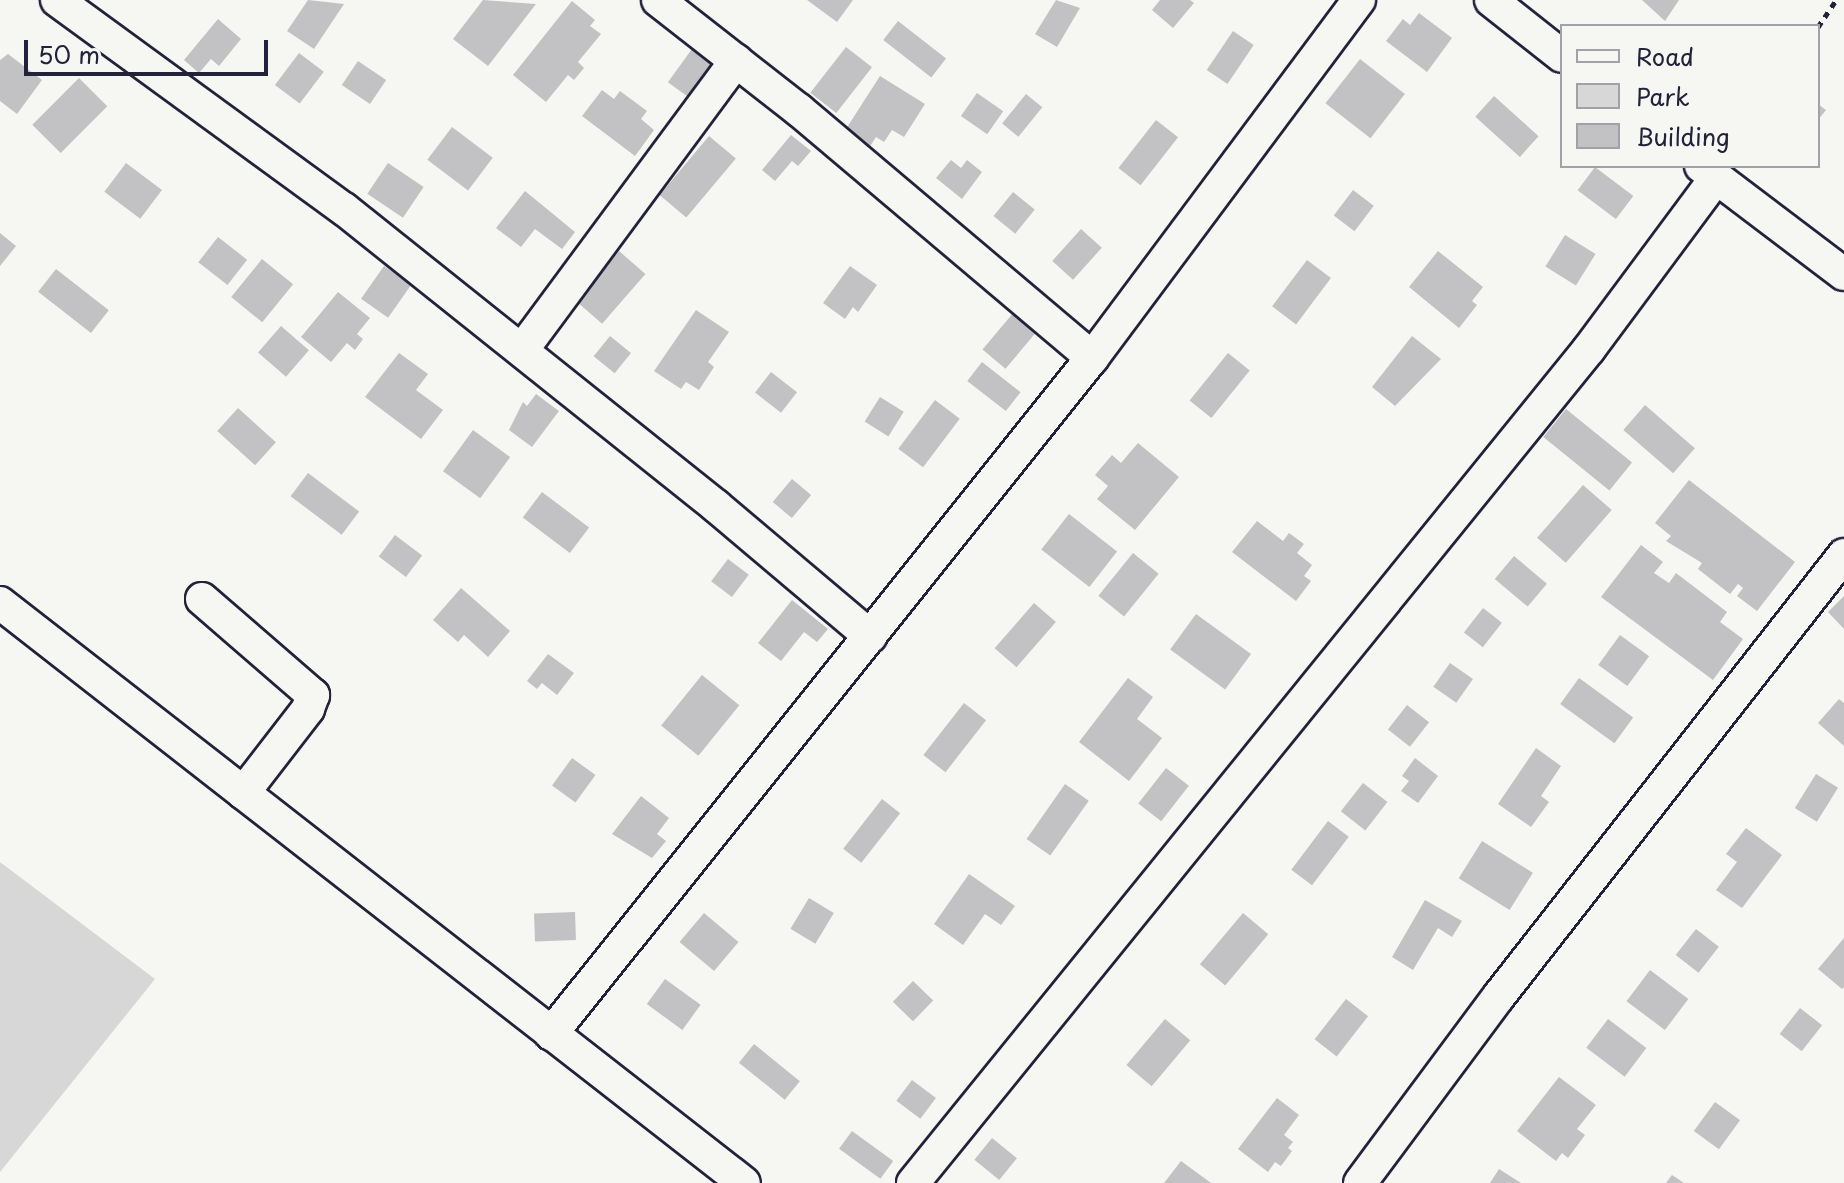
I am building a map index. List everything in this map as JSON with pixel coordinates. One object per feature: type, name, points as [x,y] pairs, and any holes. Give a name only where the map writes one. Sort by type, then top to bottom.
[{"type":"street","points":[[57,0],[344,209],[522,350],[870,636]]},
{"type":"street","points":[[658,0],[736,61],[1092,358]]},
{"type":"street","points":[[1491,0],[1560,54]]},
{"type":"street","points":[[551,1034],[1092,358],[1344,4]]},
{"type":"street","points":[[522,350],[736,61]]},
{"type":"street","points":[[913,1183],[1589,349],[1708,172],[1844,274]]},
{"type":"street","points":[[1360,1183],[1499,996],[1844,555]]},
{"type":"street","points":[[202,599],[313,695],[308,709],[243,793]]},
{"type":"street","points":[[0,603],[744,1183]]},
{"type":"path","points":[[1820,24],[1836,0]]},
{"type":"green space","points":[[0,862],[155,979],[0,1172]]},
{"type":"building","points":[[308,0],[344,4],[314,49],[287,31]]},
{"type":"building","points":[[483,0],[536,4],[488,66],[453,39]]},
{"type":"building","points":[[807,0],[853,0],[837,22]]},
{"type":"building","points":[[1056,0],[1080,8],[1057,47],[1035,34]]},
{"type":"building","points":[[1160,0],[1190,0],[1194,3],[1173,28],[1152,10]]},
{"type":"building","points":[[1642,0],[1679,0],[1665,21]]},
{"type":"building","points":[[572,1],[595,20],[590,26],[601,34],[578,62],[584,68],[574,80],[568,75],[546,102],[513,75]]},
{"type":"building","points":[[1419,13],[1452,38],[1427,72],[1386,41],[1403,19],[1410,25]]},
{"type":"building","points":[[218,19],[241,39],[219,66],[211,59],[199,73],[184,60]]},
{"type":"building","points":[[898,21],[946,59],[931,77],[883,40]]},
{"type":"building","points":[[1233,31],[1254,45],[1227,84],[1207,70]]},
{"type":"building","points":[[846,47],[872,67],[836,113],[810,93]]},
{"type":"building","points":[[692,49],[715,66],[691,99],[668,82]]},
{"type":"building","points":[[299,53],[324,72],[300,104],[275,85]]},
{"type":"building","points":[[8,54],[42,80],[17,114],[0,101],[0,60]]},
{"type":"building","points":[[1360,59],[1405,94],[1370,138],[1326,103]]},
{"type":"building","points":[[358,61],[386,80],[370,104],[342,85]]},
{"type":"building","points":[[880,76],[925,104],[904,137],[892,130],[884,142],[876,137],[869,148],[844,132]]},
{"type":"building","points":[[79,78],[107,106],[61,153],[32,125]]},
{"type":"building","points":[[602,90],[614,99],[620,91],[647,111],[641,119],[654,130],[635,156],[582,116]]},
{"type":"building","points":[[977,93],[1003,111],[987,134],[961,116]]},
{"type":"building","points":[[1026,94],[1042,107],[1018,137],[1002,124]]},
{"type":"building","points":[[1494,96],[1539,136],[1520,157],[1475,117]]},
{"type":"building","points":[[1156,120],[1178,137],[1141,185],[1118,168]]},
{"type":"building","points":[[452,127],[493,158],[468,190],[427,160]]},
{"type":"building","points":[[791,135],[811,151],[798,166],[792,161],[775,181],[762,170]]},
{"type":"building","points":[[709,136],[736,158],[686,217],[660,195]]},
{"type":"building","points":[[951,160],[961,168],[967,160],[982,172],[962,199],[936,178]]},
{"type":"building","points":[[126,163],[162,190],[140,219],[104,192]]},
{"type":"building","points":[[388,163],[424,187],[403,218],[367,194]]},
{"type":"building","points":[[1594,168],[1633,196],[1616,219],[1578,190]]},
{"type":"building","points":[[1353,190],[1374,206],[1355,231],[1334,216]]},
{"type":"building","points":[[525,191],[575,232],[562,249],[535,229],[521,247],[496,228]]},
{"type":"building","points":[[1013,192],[1035,210],[1015,234],[993,216]]},
{"type":"building","points":[[1081,229],[1102,248],[1073,280],[1052,261]]},
{"type":"building","points":[[0,233],[16,246],[0,266]]},
{"type":"building","points":[[1565,235],[1596,254],[1576,285],[1545,266]]},
{"type":"building","points":[[218,237],[247,260],[227,285],[198,262]]},
{"type":"building","points":[[619,251],[645,274],[602,324],[576,301]]},
{"type":"building","points":[[1438,251],[1483,287],[1472,301],[1477,305],[1459,328],[1409,287]]},
{"type":"building","points":[[262,259],[293,284],[262,322],[231,297]]},
{"type":"building","points":[[1307,260],[1331,278],[1296,324],[1272,306]]},
{"type":"building","points":[[384,266],[411,285],[388,318],[361,299]]},
{"type":"building","points":[[850,266],[877,285],[858,312],[853,307],[845,319],[823,303]]},
{"type":"building","points":[[56,269],[109,310],[91,333],[38,292]]},
{"type":"building","points":[[338,292],[370,318],[357,334],[363,339],[355,350],[347,343],[331,362],[301,337]]},
{"type":"building","points":[[696,310],[729,332],[708,362],[714,367],[699,390],[686,382],[681,389],[654,371]]},
{"type":"building","points":[[1014,312],[1037,331],[1005,369],[983,350]]},
{"type":"building","points":[[281,326],[309,350],[286,377],[258,352]]},
{"type":"building","points":[[610,336],[631,353],[615,373],[594,356]]},
{"type":"building","points":[[1412,336],[1441,359],[1395,406],[1372,387]]},
{"type":"building","points":[[399,353],[428,374],[416,390],[443,410],[421,439],[365,397]]},
{"type":"building","points":[[1228,353],[1250,371],[1211,418],[1190,400]]},
{"type":"building","points":[[982,362],[1021,392],[1006,411],[967,381]]},
{"type":"building","points":[[771,372],[797,392],[781,413],[755,392]]},
{"type":"building","points":[[536,394],[559,411],[532,447],[509,430],[523,402],[527,406]]},
{"type":"building","points":[[880,397],[904,412],[888,436],[865,422]]},
{"type":"building","points":[[935,400],[960,419],[923,467],[898,449]]},
{"type":"building","points":[[1645,405],[1695,448],[1673,473],[1623,430]]},
{"type":"building","points":[[238,408],[276,442],[255,465],[217,431]]},
{"type":"building","points":[[1566,409],[1632,462],[1609,490],[1543,437]]},
{"type":"building","points":[[473,430],[510,457],[480,498],[443,471]]},
{"type":"building","points":[[1138,443],[1179,477],[1135,530],[1097,499],[1108,486],[1095,475],[1112,455],[1121,463]]},
{"type":"building","points":[[308,473],[359,512],[342,535],[291,496]]},
{"type":"building","points":[[792,479],[811,495],[792,518],[773,502]]},
{"type":"building","points":[[1689,480],[1795,562],[1757,611],[1737,596],[1743,588],[1738,584],[1730,594],[1698,569],[1702,563],[1666,541],[1671,536],[1655,523]]},
{"type":"building","points":[[1583,485],[1612,510],[1566,563],[1537,538]]},
{"type":"building","points":[[542,492],[589,528],[570,553],[523,518]]},
{"type":"building","points":[[1069,514],[1117,552],[1089,587],[1041,549]]},
{"type":"building","points":[[1257,521],[1283,541],[1289,533],[1304,544],[1297,553],[1312,565],[1304,576],[1311,581],[1296,601],[1232,552]]},
{"type":"building","points":[[395,535],[422,555],[406,577],[379,557]]},
{"type":"building","points":[[1641,545],[1663,562],[1654,573],[1669,583],[1676,573],[1727,612],[1720,622],[1743,639],[1713,680],[1601,597]]},
{"type":"building","points":[[1133,553],[1159,574],[1124,617],[1098,596]]},
{"type":"building","points":[[1514,556],[1547,584],[1528,607],[1495,579]]},
{"type":"building","points":[[728,559],[749,575],[732,597],[711,581]]},
{"type":"building","points":[[461,588],[510,631],[488,657],[464,635],[458,642],[433,620]]},
{"type":"building","points":[[1844,596],[1844,629],[1828,612]]},
{"type":"building","points":[[792,600],[828,629],[817,642],[804,632],[781,661],[758,643]]},
{"type":"building","points":[[1034,603],[1056,622],[1017,667],[995,648]]},
{"type":"building","points":[[1483,608],[1502,623],[1483,647],[1464,632]]},
{"type":"building","points":[[1196,614],[1251,654],[1225,690],[1170,650]]},
{"type":"building","points":[[1620,635],[1649,656],[1627,686],[1598,665]]},
{"type":"building","points":[[548,654],[574,673],[557,695],[542,683],[537,689],[527,681]]},
{"type":"building","points":[[1450,663],[1473,679],[1456,703],[1433,687]]},
{"type":"building","points":[[702,675],[739,705],[698,756],[661,726]]},
{"type":"building","points":[[1128,678],[1153,697],[1137,719],[1162,738],[1129,781],[1079,742]]},
{"type":"building","points":[[1579,678],[1633,717],[1614,743],[1560,704]]},
{"type":"building","points":[[1839,699],[1844,703],[1844,746],[1818,723]]},
{"type":"building","points":[[964,703],[986,720],[945,772],[923,755]]},
{"type":"building","points":[[1407,705],[1429,722],[1410,747],[1388,729]]},
{"type":"building","points":[[1536,748],[1561,766],[1541,796],[1549,802],[1531,827],[1498,804]]},
{"type":"building","points":[[572,758],[595,775],[575,803],[552,786]]},
{"type":"building","points":[[1415,758],[1438,776],[1418,803],[1401,791],[1409,781],[1402,776]]},
{"type":"building","points":[[1166,768],[1189,786],[1161,821],[1138,803]]},
{"type":"building","points":[[1816,774],[1838,788],[1817,822],[1795,808]]},
{"type":"building","points":[[1363,783],[1387,802],[1365,830],[1341,811]]},
{"type":"building","points":[[1065,784],[1089,801],[1050,856],[1027,839]]},
{"type":"building","points":[[641,796],[669,818],[657,834],[666,841],[652,858],[612,834]]},
{"type":"building","points":[[882,799],[900,813],[861,863],[843,849]]},
{"type":"building","points":[[1328,821],[1349,837],[1312,885],[1291,870]]},
{"type":"building","points":[[1746,828],[1782,855],[1742,908],[1716,890],[1737,862],[1726,854]]},
{"type":"building","points":[[1482,841],[1533,873],[1510,910],[1459,878]]},
{"type":"building","points":[[969,874],[1015,906],[1001,925],[985,914],[963,945],[934,924]]},
{"type":"building","points":[[809,898],[834,913],[815,944],[790,929]]},
{"type":"building","points":[[1425,900],[1462,921],[1452,937],[1438,928],[1413,970],[1392,957]]},
{"type":"building","points":[[575,912],[576,940],[535,941],[534,913]]},
{"type":"building","points":[[704,913],[738,942],[714,971],[680,942]]},
{"type":"building","points":[[1243,913],[1268,934],[1225,986],[1200,964]]},
{"type":"building","points":[[1696,929],[1719,947],[1699,973],[1676,955]]},
{"type":"building","points":[[1844,938],[1844,987],[1842,989],[1818,969]]},
{"type":"building","points":[[1650,970],[1688,999],[1665,1030],[1627,1001]]},
{"type":"building","points":[[665,979],[701,1005],[682,1030],[647,1004]]},
{"type":"building","points":[[913,981],[933,1000],[913,1021],[893,1002]]},
{"type":"building","points":[[1346,999],[1368,1016],[1337,1056],[1315,1039]]},
{"type":"building","points":[[1800,1008],[1822,1025],[1802,1051],[1780,1034]]},
{"type":"building","points":[[1165,1019],[1190,1040],[1152,1086],[1126,1065]]},
{"type":"building","points":[[1608,1019],[1646,1048],[1625,1077],[1586,1048]]},
{"type":"building","points":[[754,1044],[800,1081],[785,1100],[739,1063]]},
{"type":"building","points":[[1559,1077],[1596,1105],[1577,1129],[1585,1135],[1568,1158],[1562,1153],[1556,1161],[1517,1131]]},
{"type":"building","points":[[912,1080],[936,1098],[920,1119],[896,1101]]},
{"type":"building","points":[[1277,1098],[1299,1115],[1284,1135],[1293,1142],[1288,1148],[1292,1151],[1281,1166],[1275,1162],[1268,1172],[1238,1149]]},
{"type":"building","points":[[1715,1102],[1740,1120],[1719,1149],[1694,1131]]},
{"type":"building","points":[[852,1131],[893,1161],[880,1179],[839,1149]]},
{"type":"building","points":[[992,1138],[1017,1158],[999,1180],[974,1160]]},
{"type":"building","points":[[1181,1161],[1211,1183],[1164,1183]]},
{"type":"building","points":[[1499,1169],[1521,1183],[1490,1183]]},
{"type":"building","points":[[1672,1175],[1684,1183],[1666,1183]]}]
